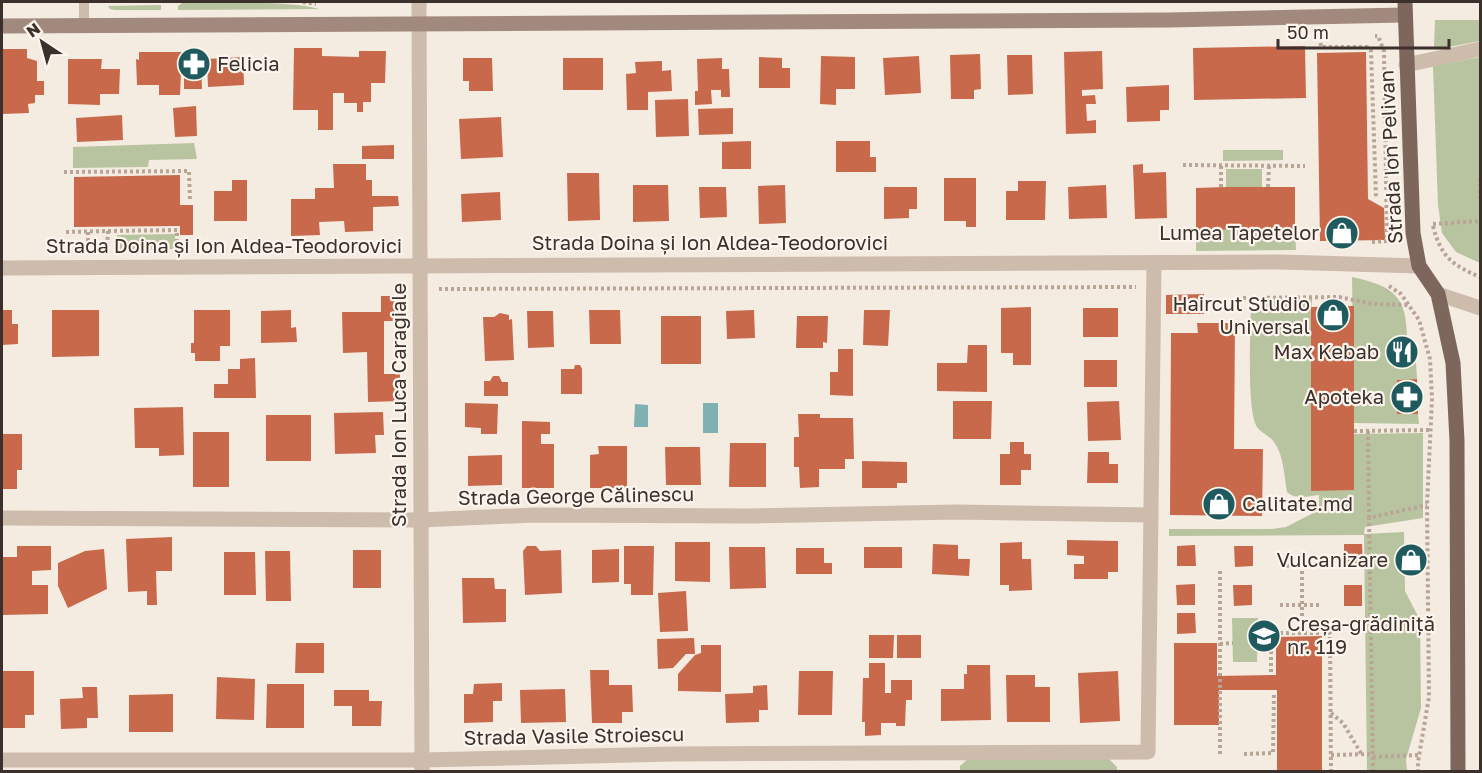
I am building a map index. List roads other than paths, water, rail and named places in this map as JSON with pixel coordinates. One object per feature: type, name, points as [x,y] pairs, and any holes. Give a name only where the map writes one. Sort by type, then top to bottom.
[{"type":"main road","points":[[2,26],[1158,20],[1405,8]]},
{"type":"main road","name":"Strada Ion Pelivan","points":[[1405,8],[1412,227],[1419,266],[1438,294],[1450,345],[1455,408],[1458,771]]},
{"type":"street","name":"Strada Ion Luca Caragiale","points":[[419,2],[422,766]]},
{"type":"street","points":[[1406,64],[1480,49]]},
{"type":"street","name":"Strada Doina și Ion Aldea-Teodorovici","points":[[2,268],[1280,262],[1419,266]]},
{"type":"street","points":[[1150,515],[1154,263]]},
{"type":"street","points":[[1438,294],[1480,308]]},
{"type":"street","name":"Strada George Călinescu","points":[[2,518],[420,520],[535,515],[753,516],[957,513],[1150,515]]},
{"type":"street","name":"Strada Vasile Stroiescu","points":[[2,760],[422,766],[672,754],[1148,752],[1150,515]]},
{"type":"lane","points":[[84,2],[84,25]]},
{"type":"water","points":[[703,403],[718,403],[718,433],[703,433]]},
{"type":"water","points":[[635,404],[648,405],[648,427],[634,427]]},
{"type":"place","name":"Felicia","points":[[194,64]]},
{"type":"place","name":"Lumea Tapetelor","points":[[1342,233]]},
{"type":"place","name":"Haircut Studio Universal","points":[[1333,315]]},
{"type":"place","name":"Max Kebab","points":[[1402,352]]},
{"type":"place","name":"Apoteka","points":[[1407,397]]},
{"type":"place","name":"Calitate.md","points":[[1219,504]]},
{"type":"place","name":"Vulcanizare","points":[[1411,560]]},
{"type":"place","name":"Creșa-grădiniță nr. 119","points":[[1264,636]]}]
